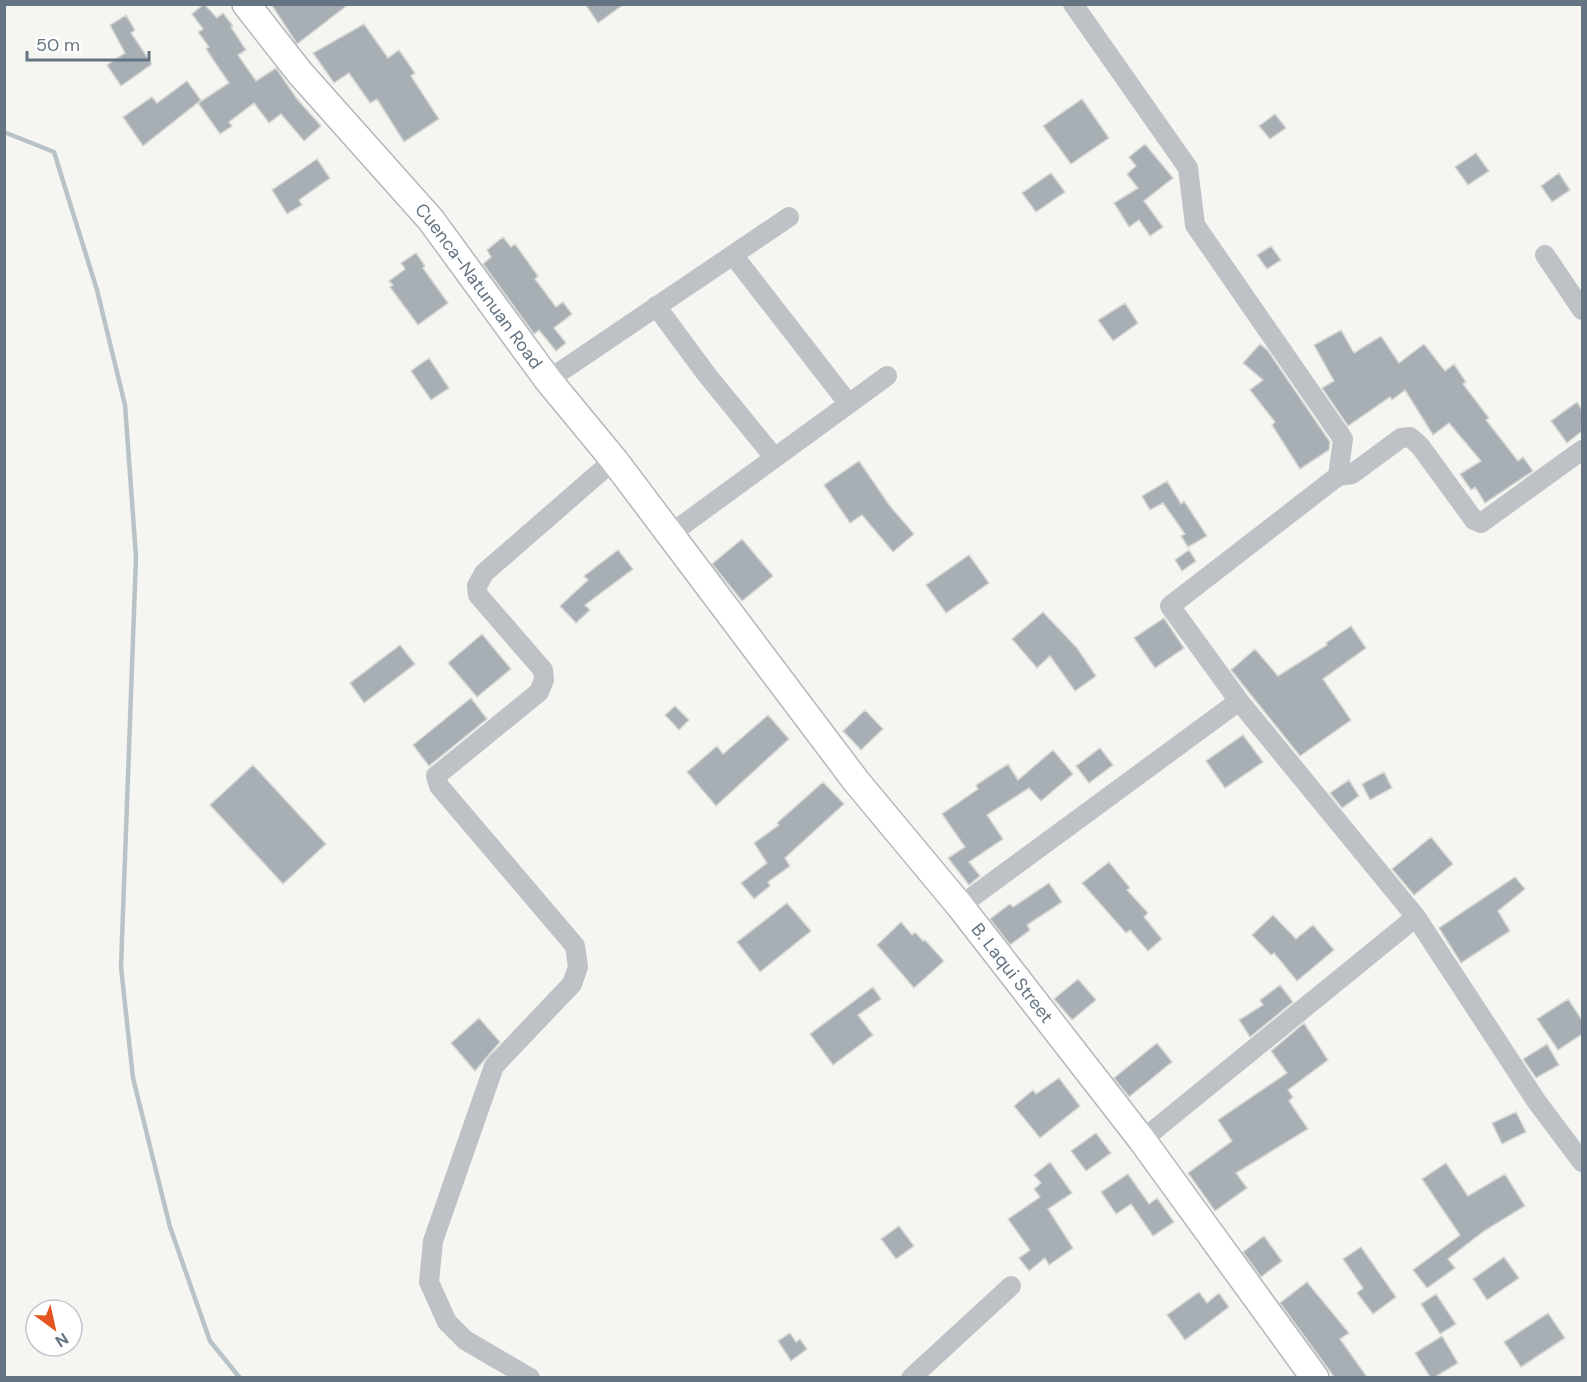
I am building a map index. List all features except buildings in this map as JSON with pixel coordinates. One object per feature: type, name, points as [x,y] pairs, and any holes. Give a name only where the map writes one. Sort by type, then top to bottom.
[{"type":"main road","name":"Cuenca-Natunuan Road","points":[[246,4],[300,72],[431,220],[548,380],[614,460],[700,578]]},
{"type":"main road","name":"B. Laqui Street","points":[[700,578],[856,781],[960,906],[1142,1140],[1315,1377]]},
{"type":"street","points":[[1073,4],[1188,168],[1195,225],[1343,439],[1338,476]]},
{"type":"street","points":[[548,380],[789,217]]},
{"type":"street","points":[[733,255],[848,404]]},
{"type":"street","points":[[1545,255],[1582,310]]},
{"type":"street","points":[[656,306],[707,375],[774,457]]},
{"type":"street","points":[[669,535],[887,376]]},
{"type":"street","points":[[1582,450],[1481,523],[1474,520],[1420,446],[1410,437],[1401,438],[1352,474],[1338,476],[1170,606],[1239,701],[1416,916],[1536,1102],[1582,1162]]},
{"type":"street","points":[[530,1377],[465,1340],[447,1322],[429,1282],[433,1241],[494,1066],[572,984],[578,967],[575,946],[439,786],[436,777],[539,692],[544,680],[543,670],[478,595],[477,586],[484,573],[614,460]]},
{"type":"street","points":[[960,906],[1239,701]]},
{"type":"street","points":[[1142,1140],[1416,916]]},
{"type":"street","points":[[911,1377],[1011,1286]]},
{"type":"waterway","points":[[4,132],[54,152],[97,290],[125,405],[136,557],[121,967],[133,1078],[170,1227],[210,1341],[240,1378]]}]
